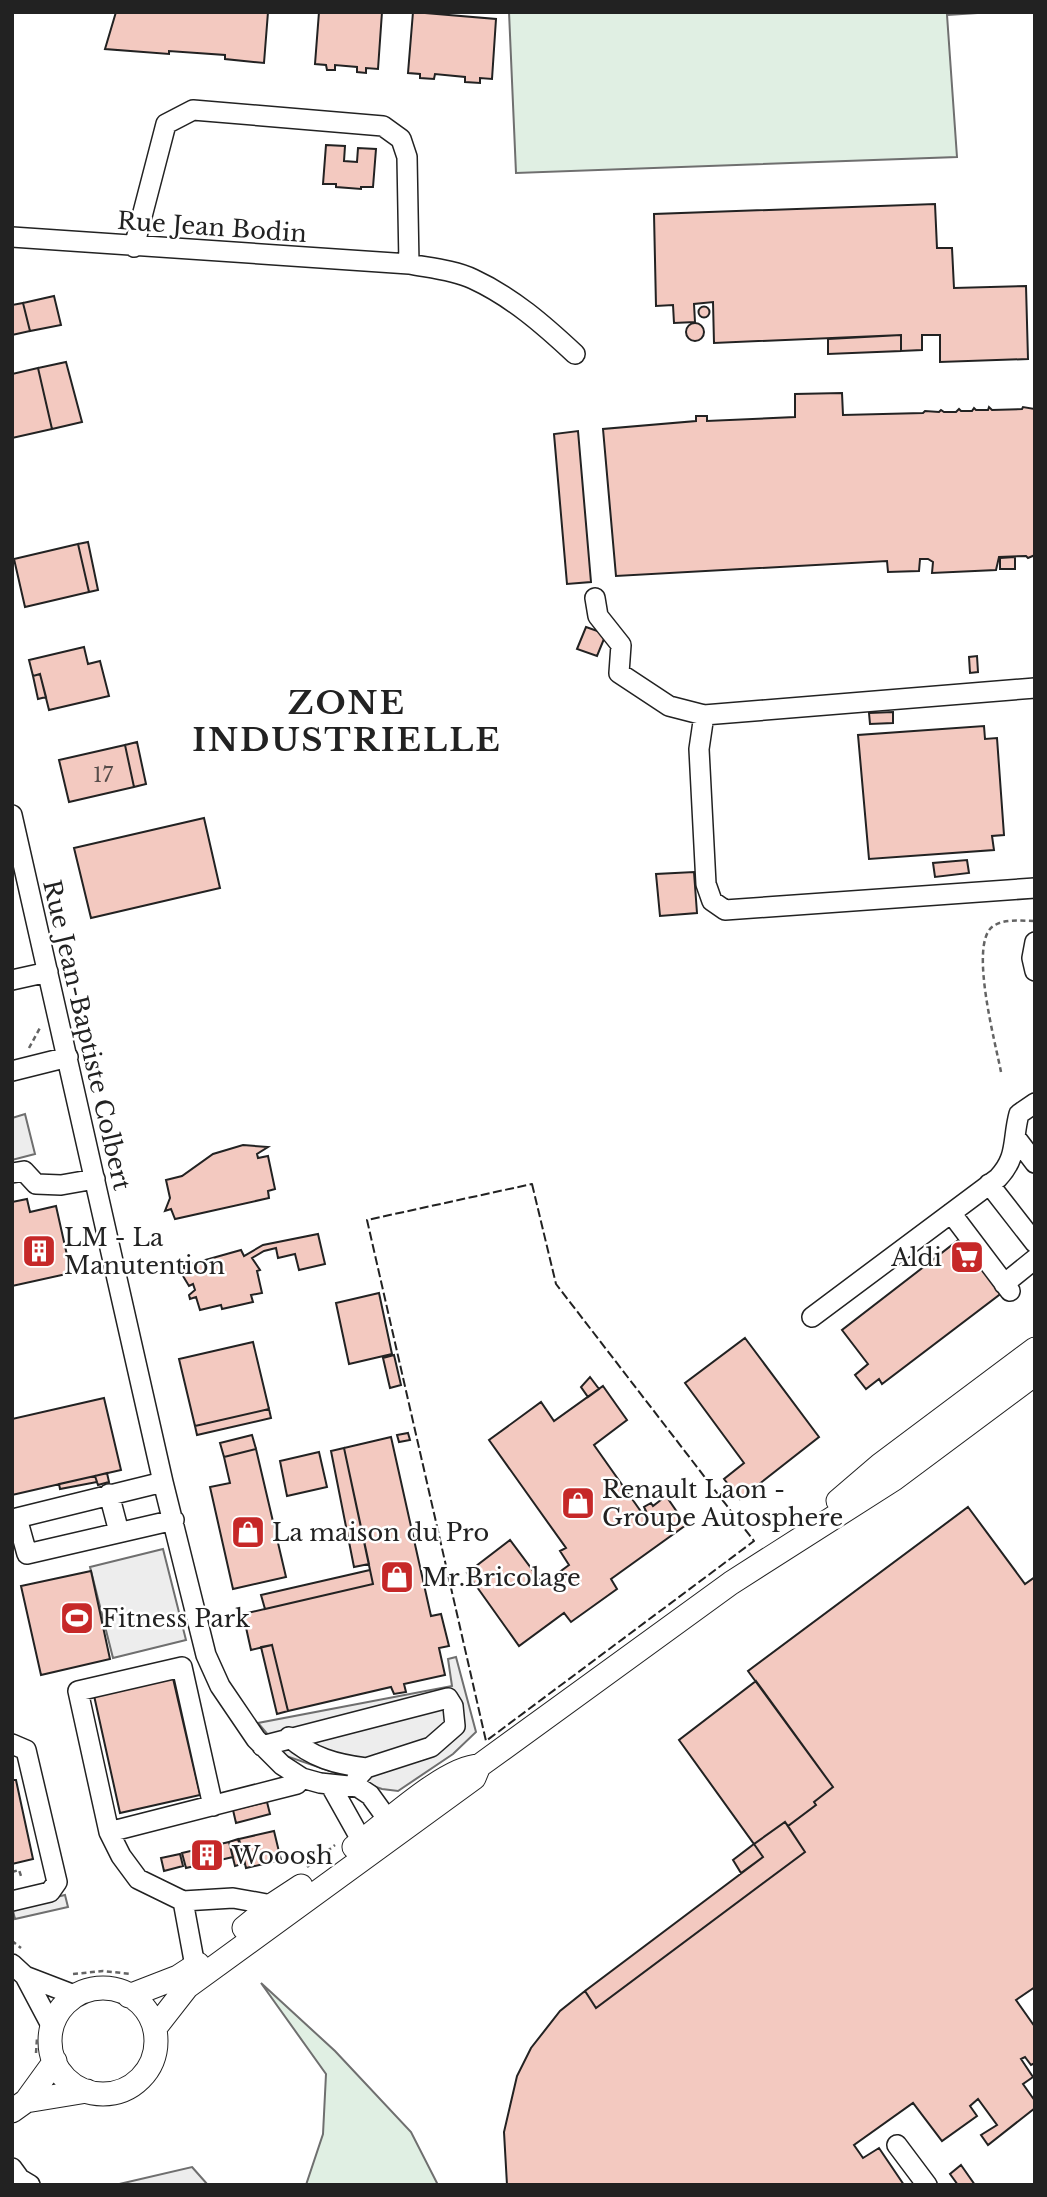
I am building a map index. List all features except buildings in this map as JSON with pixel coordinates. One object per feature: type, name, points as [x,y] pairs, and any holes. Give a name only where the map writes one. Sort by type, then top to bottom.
[{"type":"main road","points":[[758,1567],[880,1465],[1035,1349]]},
{"type":"main road","points":[[155,2028],[187,1987],[393,1827],[474,1778],[479,1766],[731,1583],[894,1479],[1035,1374]]},
{"type":"main road","points":[[129,1996],[178,1977],[272,1905],[366,1848]]},
{"type":"main road","points":[[19,2106],[45,2057],[50,2052],[44,2030],[68,2000],[90,1989],[109,1988],[137,2000],[148,2012],[155,2028],[155,2052],[144,2074],[131,2086],[114,2093],[95,2094],[73,2085],[45,2057]]},
{"type":"main road","points":[[19,2106],[88,2091]]},
{"type":"street","points":[[134,247],[166,124],[192,110],[383,127],[401,139],[407,157],[409,264]]},
{"type":"street","name":"Rue Jean Bodin","points":[[12,237],[409,264],[472,278],[531,313],[575,354]]},
{"type":"street","points":[[595,598],[598,616],[621,645],[619,673],[669,706],[704,715],[1035,688]]},
{"type":"street","points":[[704,715],[699,749],[706,884],[712,901],[725,910],[1035,888]]},
{"type":"street","name":"Rue Jean-Baptiste Colbert","points":[[12,815],[163,1482],[206,1655],[220,1686],[262,1746],[282,1765],[302,1778],[358,1787],[370,1795],[393,1827]]},
{"type":"street","points":[[1035,942],[1032,958],[1035,971]]},
{"type":"street","points":[[12,980],[48,972]]},
{"type":"street","points":[[12,1071],[68,1058]]},
{"type":"street","points":[[812,1317],[989,1184],[1009,1166],[1019,1114],[1035,1103]]},
{"type":"street","points":[[1016,1138],[1035,1163]]},
{"type":"street","points":[[12,1173],[24,1171],[36,1184],[61,1185],[95,1179]]},
{"type":"street","points":[[989,1184],[1035,1242]]},
{"type":"street","points":[[951,1213],[1007,1287],[1035,1259]]},
{"type":"street","points":[[163,1482],[17,1518],[27,1554],[174,1520]]},
{"type":"street","points":[[109,1494],[119,1532]]},
{"type":"street","points":[[213,1807],[182,1667],[78,1691],[109,1832],[121,1856],[138,1879],[183,1901],[233,1898],[272,1905]]},
{"type":"street","points":[[262,1746],[448,1698],[453,1706],[455,1726],[431,1746],[366,1768],[340,1785],[366,1848]]},
{"type":"street","points":[[289,1737],[302,1749],[334,1764],[366,1768]]},
{"type":"street","points":[[12,1744],[26,1750],[57,1882],[50,1892],[12,1901]]},
{"type":"street","points":[[12,1769],[21,1774],[44,1873],[44,1885],[17,1884]]},
{"type":"street","points":[[109,1832],[298,1784],[302,1778]]},
{"type":"street","points":[[183,1901],[195,1966]]},
{"type":"street","points":[[20,1963],[77,1996]]},
{"type":"street","points":[[20,1963],[44,2030]]},
{"type":"street","points":[[897,2145],[927,2185]]},
{"type":"street","points":[[12,2168],[20,2179],[30,2185]]},
{"type":"path","points":[[1001,1072],[984,990],[984,940],[991,928],[1006,920],[1035,921]]},
{"type":"path","points":[[27,1051],[47,1013],[57,1011]]},
{"type":"path","points":[[299,1873],[338,1843]]},
{"type":"path","points":[[12,1872],[19,1870],[17,1884]]},
{"type":"path","points":[[12,1941],[20,1963]]},
{"type":"path","points":[[65,1974],[103,1971],[138,1974]]},
{"type":"path","points":[[44,2030],[45,2057]]},
{"type":"green space","points":[[509,12],[993,12],[947,15],[957,157],[516,173]]},
{"type":"green space","points":[[261,1983],[335,2051],[411,2132],[438,2185],[306,2185],[323,2134],[326,2074]]},
{"type":"shaded area","points":[[25,1114],[35,1154],[12,1160],[12,1118]]},
{"type":"shaded area","points":[[163,1549],[186,1640],[113,1658],[90,1567]]},
{"type":"shaded area","points":[[456,1657],[476,1732],[453,1754],[398,1791],[382,1789],[286,1756],[258,1723],[452,1686],[448,1659]]},
{"type":"shaded area","points":[[65,1895],[68,1907],[15,1919],[12,1907]]},
{"type":"shaded area","points":[[192,2167],[208,2185],[115,2185]]},
{"type":"fence","points":[[532,1184],[556,1284],[754,1541],[486,1741],[367,1220],[532,1184]]},
{"type":"place","name":"LM - La Manutention","points":[[39,1251]]},
{"type":"place","name":"Aldi","points":[[967,1257]]},
{"type":"place","name":"Renault Laon - Groupe Autosphere","points":[[578,1503]]},
{"type":"place","name":"La maison du Pro","points":[[248,1532]]},
{"type":"place","name":"Mr.Bricolage","points":[[397,1577]]},
{"type":"place","name":"Fitness Park","points":[[77,1618]]},
{"type":"place","name":"Wooosh","points":[[207,1855]]},
{"type":"district","name":"ZONE INDUSTRIELLE","points":[[347,722]]}]
